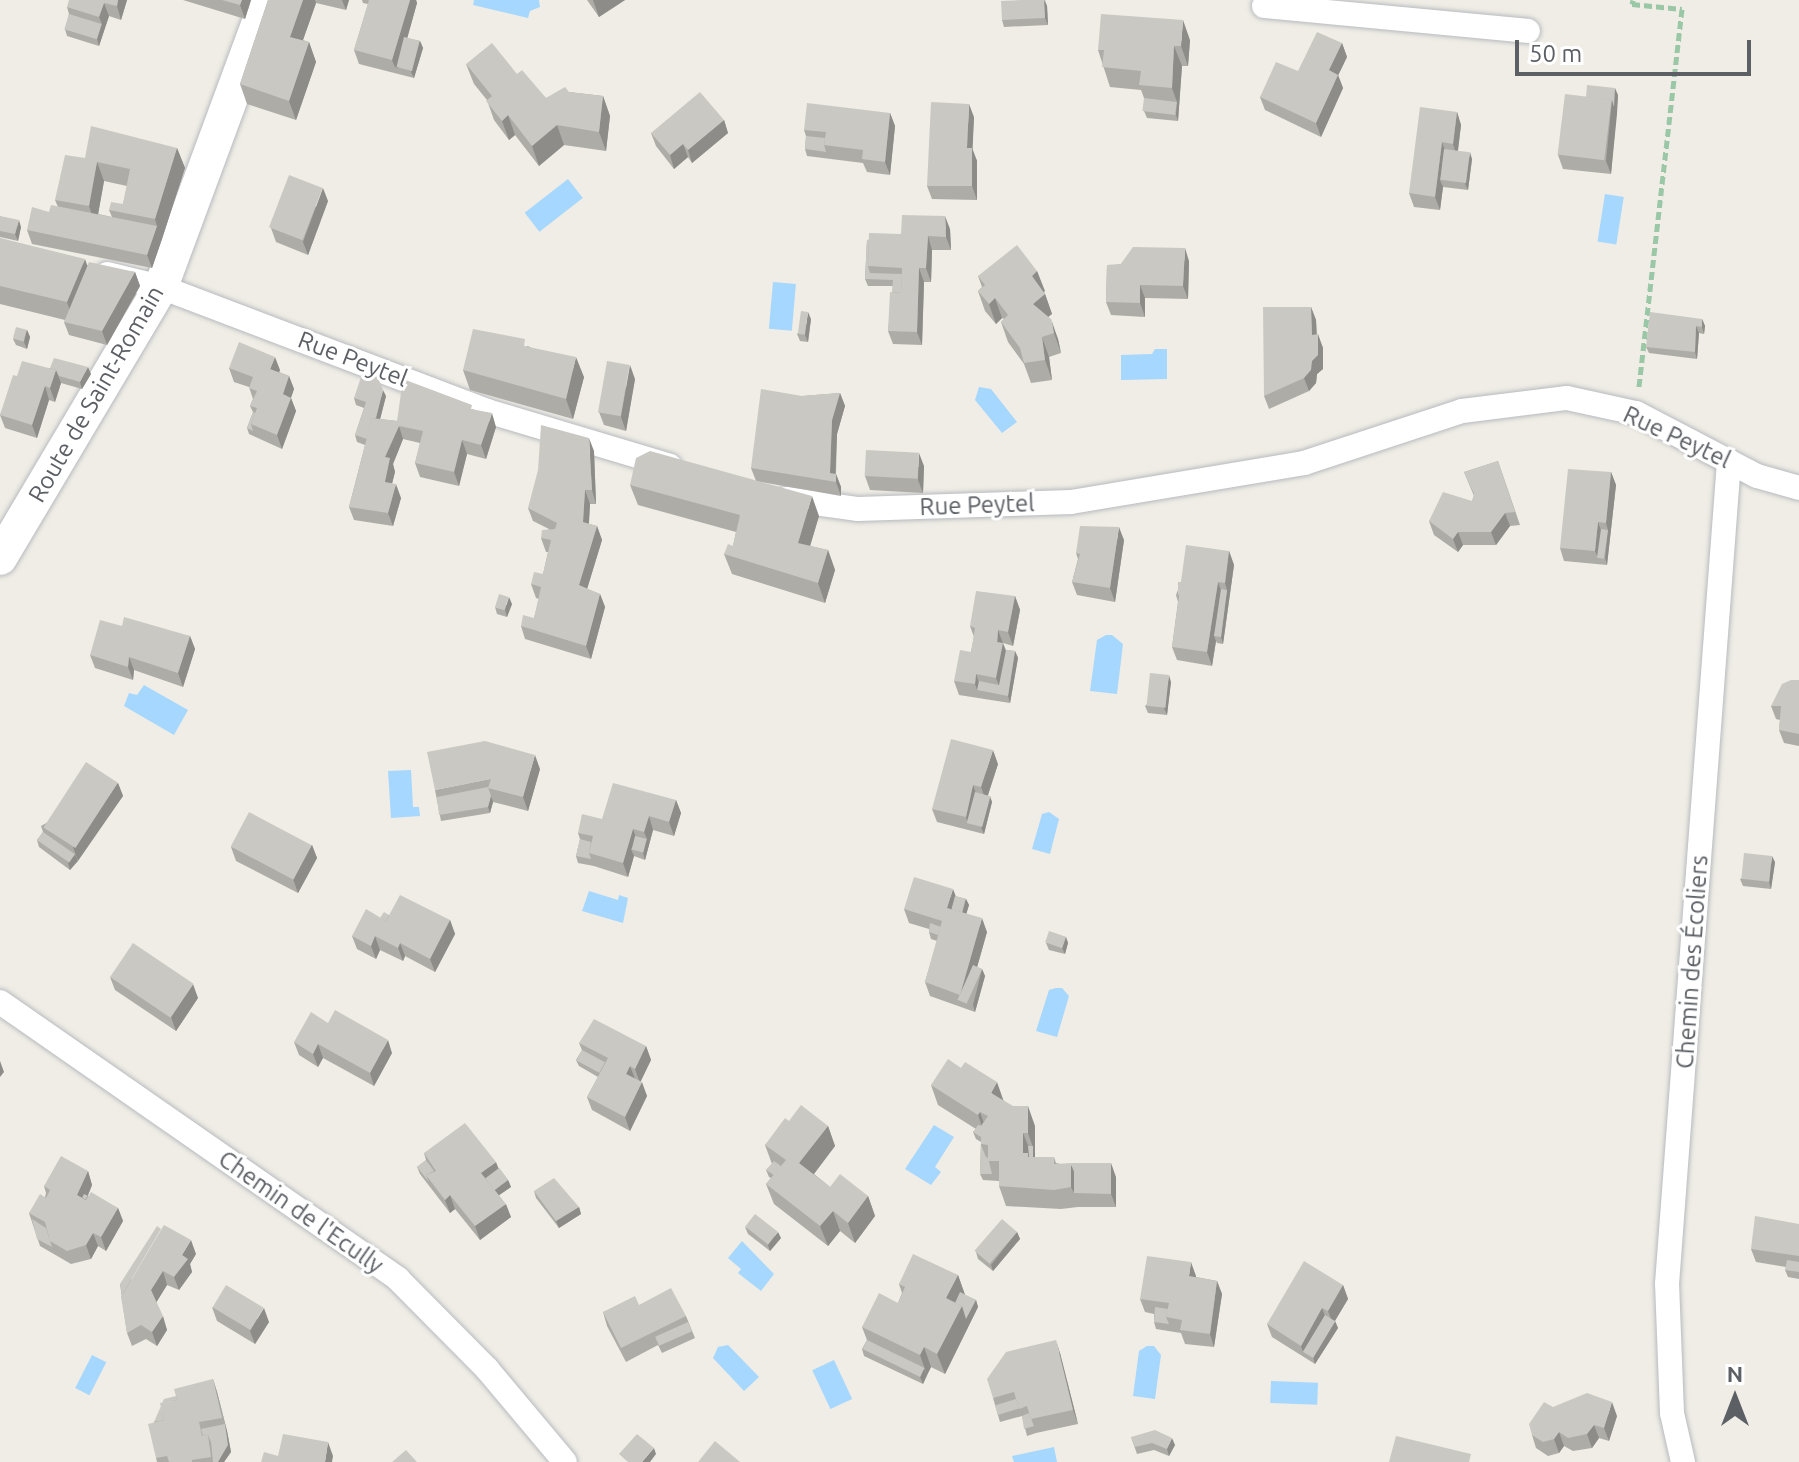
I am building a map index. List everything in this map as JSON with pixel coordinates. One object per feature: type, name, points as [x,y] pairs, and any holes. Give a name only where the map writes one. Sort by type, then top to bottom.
[{"type":"main road","name":"Route de Saint-Romain","points":[[0,558],[161,287],[267,0]]},
{"type":"street","points":[[1264,6],[1430,11],[1528,31]]},
{"type":"street","name":"Rue Peytel","points":[[88,269],[161,287],[487,411],[698,474]]},
{"type":"street","name":"Rue Peytel","points":[[757,491],[800,503],[858,509],[1071,502],[1304,463],[1462,411],[1567,398],[1636,413],[1757,476],[1799,488]]},
{"type":"street","name":"Chemin des Écoliers","points":[[1683,1462],[1672,1413],[1667,1284],[1729,461]]},
{"type":"street","name":"Chemin de l'Ecully","points":[[0,1002],[398,1279],[487,1369],[565,1462]]},
{"type":"path","points":[[1633,0],[1632,4],[1682,9],[1636,413]]},
{"type":"water","points":[[474,0],[539,0],[540,7],[530,11],[528,18],[473,5]]},
{"type":"water","points":[[568,179],[583,198],[539,232],[525,213]]},
{"type":"water","points":[[1605,194],[1624,197],[1616,244],[1597,241]]},
{"type":"water","points":[[773,282],[796,284],[792,331],[769,329]]},
{"type":"water","points":[[1155,349],[1167,349],[1167,379],[1121,380],[1121,355],[1152,354]]},
{"type":"water","points":[[979,387],[991,389],[1017,422],[1002,433],[975,400]]},
{"type":"water","points":[[1112,635],[1123,644],[1117,694],[1090,691],[1097,640]]},
{"type":"water","points":[[144,685],[188,710],[174,735],[124,706],[129,693],[137,695]]},
{"type":"water","points":[[411,770],[413,807],[419,807],[420,816],[391,818],[388,771]]},
{"type":"water","points":[[1049,812],[1059,819],[1050,854],[1032,849],[1042,814]]},
{"type":"water","points":[[589,891],[618,900],[619,895],[628,898],[623,923],[582,911]]},
{"type":"water","points":[[1062,988],[1069,996],[1057,1037],[1036,1031],[1049,990]]},
{"type":"water","points":[[934,1125],[954,1137],[935,1167],[941,1172],[931,1185],[905,1169]]},
{"type":"water","points":[[742,1241],[774,1274],[761,1291],[738,1273],[741,1269],[728,1258]]},
{"type":"water","points":[[728,1345],[759,1377],[744,1391],[713,1358],[718,1347]]},
{"type":"water","points":[[1154,1346],[1161,1355],[1155,1399],[1133,1396],[1139,1351]]},
{"type":"water","points":[[92,1355],[106,1362],[89,1395],[75,1388]]},
{"type":"water","points":[[834,1360],[852,1399],[830,1409],[812,1370]]},
{"type":"water","points":[[1271,1381],[1318,1383],[1317,1405],[1270,1403]]},
{"type":"water","points":[[1054,1447],[1057,1462],[1014,1462],[1012,1456]]},
{"type":"building","points":[[69,0],[118,0],[117,6],[104,3],[99,17],[67,7]]},
{"type":"building","points":[[222,0],[242,0],[240,5]]},
{"type":"building","points":[[268,0],[303,0],[290,37],[309,42],[289,101],[240,84]]},
{"type":"building","points":[[369,0],[410,0],[392,60],[354,50]]},
{"type":"building","points":[[1044,0],[1045,18],[1002,20],[1001,1]]},
{"type":"building","points":[[69,14],[102,24],[97,39],[64,29]]},
{"type":"building","points":[[1101,14],[1183,20],[1181,46],[1174,46],[1172,88],[1139,85],[1141,71],[1102,67],[1104,50],[1098,50]]},
{"type":"building","points":[[1317,32],[1342,43],[1329,70],[1338,75],[1316,123],[1260,97],[1276,62],[1298,71]]},
{"type":"building","points":[[404,37],[420,41],[412,71],[397,67]]},
{"type":"building","points":[[492,43],[517,74],[522,70],[546,98],[565,87],[569,92],[603,96],[599,132],[557,125],[532,146],[508,115],[502,121],[486,101],[492,96],[466,64]]},
{"type":"building","points":[[1587,85],[1615,88],[1614,107],[1612,100],[1586,97]]},
{"type":"building","points":[[700,92],[724,120],[688,150],[683,144],[670,155],[651,133]]},
{"type":"building","points":[[1565,94],[1612,100],[1604,160],[1558,155]]},
{"type":"building","points":[[1144,98],[1177,102],[1175,115],[1142,111]]},
{"type":"building","points":[[931,102],[969,104],[967,148],[972,148],[972,186],[927,186]]},
{"type":"building","points":[[807,103],[890,113],[885,162],[862,159],[863,150],[824,145],[826,132],[804,130]]},
{"type":"building","points":[[1420,107],[1457,112],[1453,144],[1442,142],[1435,197],[1409,193]]},
{"type":"building","points":[[91,126],[177,148],[155,219],[109,210],[111,202],[123,204],[130,169],[97,162],[89,206],[55,200],[65,155],[85,158]]},
{"type":"building","points":[[806,136],[825,138],[826,152],[805,149]]},
{"type":"building","points":[[1444,149],[1470,152],[1466,183],[1440,180]]},
{"type":"building","points":[[289,175],[323,188],[303,240],[269,227]]},
{"type":"building","points":[[51,205],[157,226],[147,255],[27,230],[32,207],[49,212]]},
{"type":"building","points":[[902,215],[945,216],[946,237],[928,236],[926,268],[919,268],[917,332],[888,331],[890,292],[901,293],[902,268],[868,266],[869,233],[901,234]]},
{"type":"building","points":[[0,216],[19,220],[15,234],[0,231]]},
{"type":"building","points":[[0,238],[85,259],[67,302],[0,286]]},
{"type":"building","points":[[867,240],[870,273],[902,274],[901,293],[892,292],[893,280],[865,279]]},
{"type":"building","points":[[1017,245],[1037,271],[1032,276],[1045,294],[1033,304],[1051,319],[1054,333],[1042,337],[1045,360],[1024,363],[1020,348],[1001,322],[1008,315],[995,298],[989,304],[978,291],[985,285],[978,276]]},
{"type":"building","points":[[1133,247],[1185,248],[1183,286],[1140,285],[1140,303],[1106,302],[1107,265],[1120,265]]},
{"type":"building","points":[[89,262],[135,272],[102,331],[64,322]]},
{"type":"building","points":[[1263,307],[1311,307],[1312,335],[1318,334],[1318,355],[1312,361],[1311,370],[1304,378],[1264,396]]},
{"type":"building","points":[[801,311],[808,312],[805,335],[798,334]]},
{"type":"building","points":[[1650,312],[1702,319],[1702,327],[1696,326],[1695,352],[1646,347]]},
{"type":"building","points":[[16,327],[27,330],[24,341],[13,339]]},
{"type":"building","points":[[473,329],[525,339],[524,346],[576,357],[566,399],[463,370]]},
{"type":"building","points":[[239,342],[275,357],[270,369],[289,376],[283,394],[291,398],[277,435],[251,424],[257,408],[250,406],[257,391],[249,388],[253,377],[229,368]]},
{"type":"building","points":[[54,358],[88,367],[80,382],[59,376],[56,370],[50,368]]},
{"type":"building","points":[[22,361],[56,370],[50,388],[45,386],[32,425],[0,415],[13,375],[17,376]]},
{"type":"building","points":[[607,361],[630,365],[621,416],[598,412]]},
{"type":"building","points":[[363,371],[378,377],[383,390],[367,439],[355,435],[366,402],[354,398]]},
{"type":"building","points":[[403,379],[472,405],[471,409],[492,413],[481,445],[462,440],[454,472],[415,463],[423,431],[399,426],[385,457],[390,458],[385,482],[396,484],[388,513],[349,507],[372,418],[397,421]]},
{"type":"building","points":[[761,389],[802,396],[840,393],[832,420],[830,473],[836,474],[836,482],[751,468]]},
{"type":"building","points":[[253,412],[251,424],[253,431],[247,428]]},
{"type":"building","points":[[541,425],[589,438],[592,490],[585,490],[583,522],[597,526],[579,585],[600,594],[586,646],[521,626],[523,615],[534,618],[541,587],[531,584],[534,572],[543,574],[551,540],[541,538],[542,530],[555,529],[557,523],[528,508],[538,470]]},
{"type":"building","points":[[866,450],[919,453],[918,479],[865,476]]},
{"type":"building","points":[[650,451],[812,496],[798,543],[828,550],[818,583],[724,554],[728,544],[733,546],[740,515],[630,485],[636,458]]},
{"type":"building","points":[[1498,461],[1515,512],[1505,513],[1491,532],[1458,532],[1453,539],[1429,521],[1443,492],[1472,501],[1474,494],[1464,472]]},
{"type":"building","points":[[1568,469],[1611,472],[1606,523],[1598,522],[1595,551],[1560,548]]},
{"type":"building","points":[[1080,526],[1119,527],[1110,588],[1072,582],[1080,554],[1076,553]]},
{"type":"building","points":[[1601,529],[1608,530],[1604,559],[1597,558]]},
{"type":"building","points":[[1186,545],[1229,551],[1225,583],[1218,582],[1207,652],[1172,647]]},
{"type":"building","points":[[1221,589],[1227,590],[1221,637],[1214,636]]},
{"type":"building","points":[[976,591],[1015,596],[1008,632],[998,630],[997,642],[1003,643],[996,678],[976,674],[975,684],[954,681],[960,650],[971,652],[975,628],[970,626]]},
{"type":"building","points":[[499,594],[509,597],[504,610],[495,607]]},
{"type":"building","points":[[124,617],[190,636],[178,673],[129,657],[128,667],[90,655],[100,620],[122,626]]},
{"type":"building","points":[[1006,650],[1015,651],[1008,696],[977,690],[979,681],[999,685]]},
{"type":"building","points":[[1150,673],[1169,675],[1165,708],[1147,706]]},
{"type":"building","points":[[1799,680],[1799,734],[1779,730],[1781,706],[1771,706],[1782,684]]},
{"type":"building","points":[[951,739],[993,750],[981,787],[973,785],[966,817],[932,809]]},
{"type":"building","points":[[485,741],[535,755],[523,797],[488,788],[491,779],[435,790],[427,752]]},
{"type":"building","points":[[86,762],[118,783],[75,848],[44,827]]},
{"type":"building","points":[[613,783],[676,800],[669,822],[649,816],[644,832],[633,829],[623,863],[589,853],[593,836],[578,833],[582,814],[602,819]]},
{"type":"building","points":[[488,787],[491,796],[488,807],[439,815],[437,797]]},
{"type":"building","points":[[975,792],[990,796],[982,827],[967,823]]},
{"type":"building","points":[[249,812],[312,845],[293,880],[231,846]]},
{"type":"building","points":[[43,832],[75,854],[69,863],[37,840]]},
{"type":"building","points":[[635,836],[647,839],[643,852],[632,850]]},
{"type":"building","points":[[580,839],[591,842],[591,859],[576,856]]},
{"type":"building","points":[[1744,853],[1772,856],[1769,882],[1741,879]]},
{"type":"building","points":[[914,877],[953,889],[947,908],[982,918],[960,995],[925,982],[942,921],[904,909]]},
{"type":"building","points":[[400,895],[450,920],[430,959],[400,943],[398,948],[375,936],[371,946],[352,936],[366,909],[386,921]]},
{"type":"building","points":[[955,896],[966,899],[962,912],[951,910]]},
{"type":"building","points":[[384,912],[389,915],[386,921],[380,918]]},
{"type":"building","points":[[930,923],[941,927],[938,935],[929,932]]},
{"type":"building","points":[[1049,931],[1066,937],[1062,948],[1045,942]]},
{"type":"building","points":[[133,943],[194,984],[171,1018],[110,977]]},
{"type":"building","points":[[973,965],[982,969],[967,1004],[958,1000]]},
{"type":"building","points":[[335,1010],[388,1040],[370,1073],[318,1044],[313,1054],[294,1042],[311,1012],[328,1023]]},
{"type":"building","points":[[594,1019],[646,1046],[635,1069],[630,1066],[626,1074],[642,1082],[625,1117],[587,1097],[608,1058],[579,1043]]},
{"type":"building","points":[[582,1050],[605,1062],[599,1073],[576,1061]]},
{"type":"building","points":[[948,1059],[961,1068],[965,1062],[997,1082],[991,1093],[1013,1106],[1028,1106],[1028,1133],[1023,1133],[1023,1153],[1028,1153],[1028,1157],[1054,1157],[1054,1164],[1071,1164],[1071,1187],[1054,1190],[999,1186],[999,1161],[988,1161],[988,1145],[981,1144],[981,1126],[988,1116],[980,1112],[978,1115],[931,1085]]},
{"type":"building","points":[[801,1105],[828,1126],[799,1163],[830,1187],[840,1174],[868,1196],[848,1223],[833,1211],[820,1226],[766,1184],[786,1160],[765,1145],[785,1118],[789,1121]]},
{"type":"building","points":[[465,1123],[496,1162],[481,1173],[506,1204],[475,1226],[450,1195],[445,1200],[426,1175],[436,1171],[424,1153]]},
{"type":"building","points":[[978,1125],[982,1126],[981,1137],[973,1132]]},
{"type":"building","points":[[981,1145],[988,1158],[992,1174],[980,1174]]},
{"type":"building","points":[[1028,1146],[1033,1146],[1033,1157],[1029,1157]]},
{"type":"building","points":[[61,1156],[88,1171],[77,1195],[86,1200],[91,1192],[118,1208],[101,1237],[93,1233],[86,1245],[67,1251],[50,1241],[45,1222],[29,1213],[40,1194],[46,1198],[50,1190],[44,1186]]},
{"type":"building","points":[[426,1160],[434,1171],[426,1175],[429,1182],[417,1167]]},
{"type":"building","points":[[774,1161],[781,1166],[774,1175],[766,1170]]},
{"type":"building","points":[[1056,1163],[1111,1163],[1111,1194],[1074,1193],[1071,1164]]},
{"type":"building","points":[[499,1168],[508,1180],[494,1190],[485,1178]]},
{"type":"building","points":[[554,1178],[579,1207],[556,1221],[534,1191]]},
{"type":"building","points":[[755,1214],[778,1232],[768,1244],[745,1227]]},
{"type":"building","points":[[1755,1216],[1799,1224],[1799,1256],[1751,1249]]},
{"type":"building","points":[[32,1219],[46,1228],[52,1247],[37,1239]]},
{"type":"building","points":[[1002,1219],[1017,1232],[990,1264],[974,1251]]},
{"type":"building","points":[[164,1225],[191,1240],[182,1255],[188,1259],[174,1277],[163,1271],[151,1290],[163,1316],[152,1332],[141,1325],[127,1333],[121,1297]]},
{"type":"building","points":[[157,1226],[161,1229],[122,1295],[120,1284]]},
{"type":"building","points":[[913,1254],[958,1275],[946,1298],[962,1306],[937,1354],[924,1347],[920,1355],[862,1327],[879,1293],[898,1303],[905,1287],[899,1284]]},
{"type":"building","points":[[1147,1256],[1191,1262],[1189,1276],[1217,1281],[1210,1334],[1180,1330],[1182,1320],[1166,1317],[1169,1303],[1140,1299]]},
{"type":"building","points":[[1787,1260],[1799,1262],[1799,1272],[1785,1270]]},
{"type":"building","points":[[1304,1261],[1343,1285],[1328,1311],[1322,1308],[1301,1346],[1267,1324]]},
{"type":"building","points":[[226,1285],[264,1308],[250,1330],[213,1307]]},
{"type":"building","points":[[671,1288],[686,1316],[621,1348],[603,1312],[635,1296],[639,1305]]},
{"type":"building","points":[[960,1292],[976,1300],[966,1319],[962,1306],[955,1303]]},
{"type":"building","points":[[1155,1307],[1168,1309],[1166,1317],[1169,1324],[1154,1322]]},
{"type":"building","points":[[1325,1315],[1335,1321],[1313,1358],[1303,1352]]},
{"type":"building","points":[[688,1322],[692,1331],[659,1346],[655,1337]]},
{"type":"building","points":[[867,1340],[925,1368],[920,1377],[863,1349]]},
{"type":"building","points":[[1056,1340],[1073,1410],[1031,1419],[1027,1406],[1019,1409],[1014,1392],[993,1398],[987,1379],[1006,1352]]},
{"type":"building","points":[[213,1379],[222,1418],[199,1422],[202,1436],[208,1435],[211,1457],[192,1462],[169,1462],[167,1456],[156,1458],[148,1424],[164,1420],[160,1403],[177,1400],[174,1389]]},
{"type":"building","points":[[1587,1393],[1612,1402],[1604,1428],[1594,1425],[1587,1434],[1568,1438],[1559,1432],[1554,1439],[1543,1442],[1532,1435],[1529,1424],[1544,1402],[1553,1407]]},
{"type":"building","points":[[176,1396],[177,1400],[162,1403],[164,1399]]},
{"type":"building","points":[[1016,1399],[1019,1409],[998,1415],[995,1405]]},
{"type":"building","points":[[161,1406],[164,1420],[154,1422]]},
{"type":"building","points":[[1029,1413],[1034,1426],[1024,1429],[1022,1416]]},
{"type":"building","points":[[225,1424],[228,1445],[218,1462],[213,1462],[211,1442],[208,1435],[203,1436],[201,1429]]},
{"type":"building","points":[[1155,1430],[1172,1438],[1167,1449],[1152,1443],[1135,1447],[1131,1437]]},
{"type":"building","points":[[283,1434],[328,1442],[325,1462],[261,1462],[264,1452],[278,1456]]},
{"type":"building","points":[[637,1434],[654,1448],[642,1462],[628,1462],[619,1454]]},
{"type":"building","points":[[1396,1436],[1471,1454],[1469,1462],[1389,1462]]},
{"type":"building","points":[[715,1441],[740,1462],[698,1462]]},
{"type":"building","points":[[406,1450],[417,1462],[392,1462]]}]
